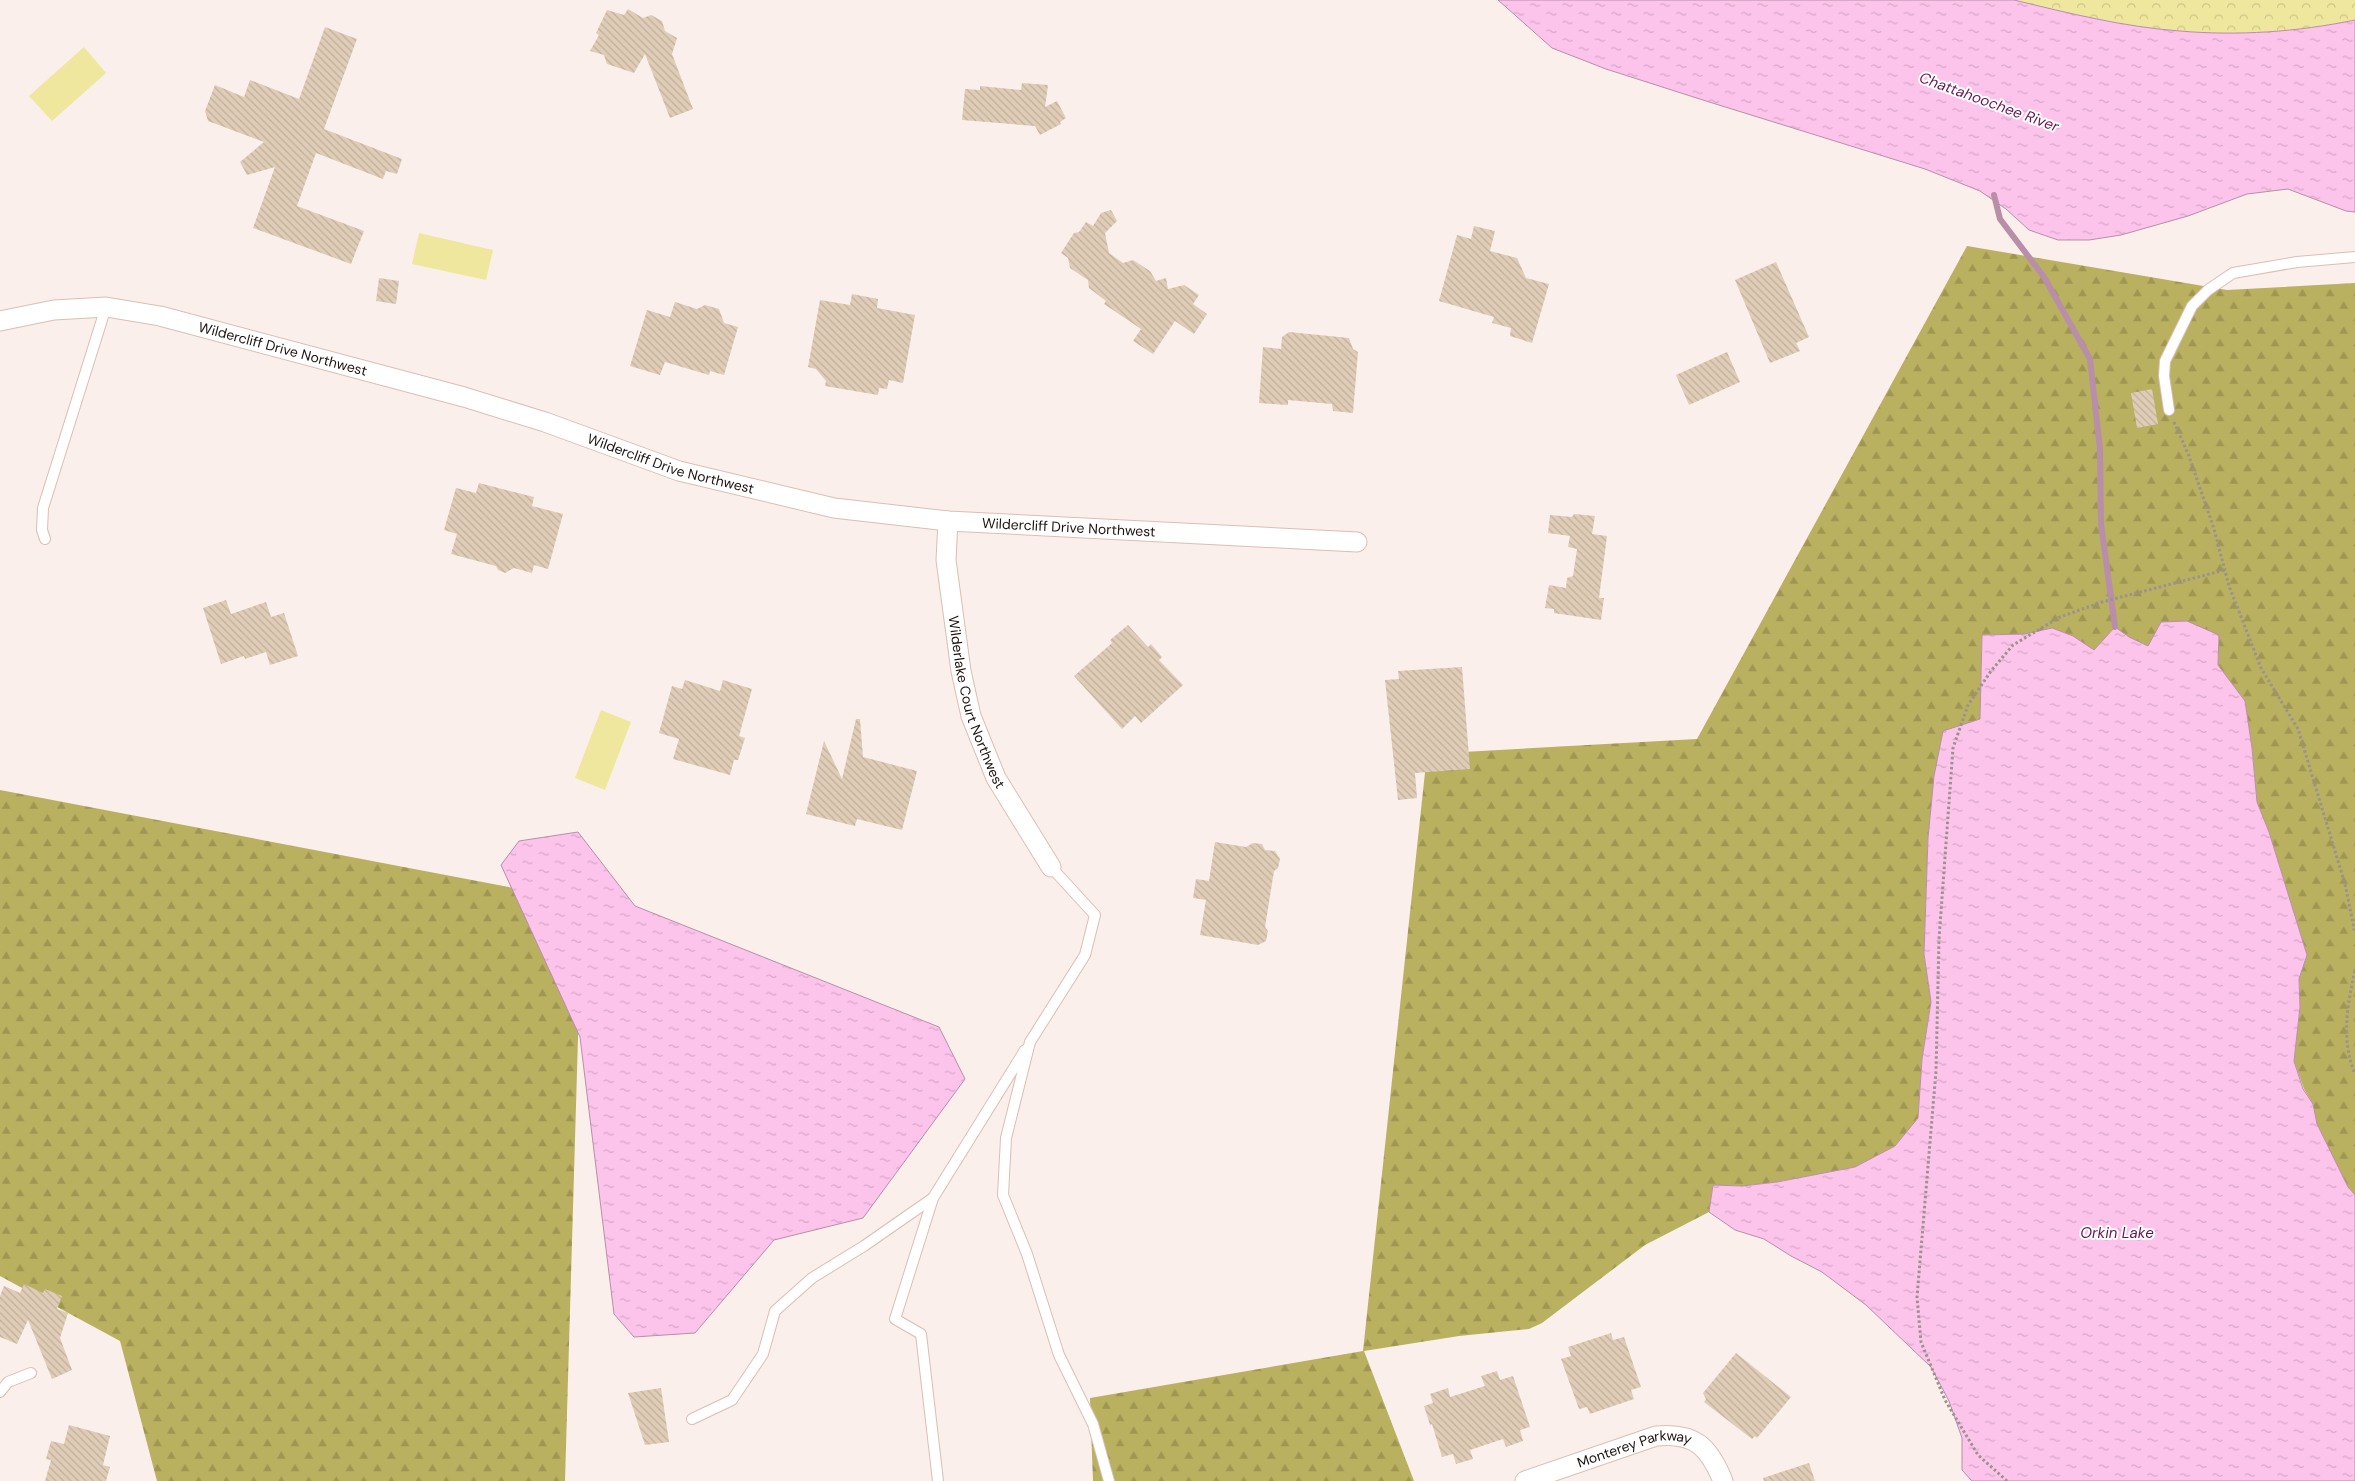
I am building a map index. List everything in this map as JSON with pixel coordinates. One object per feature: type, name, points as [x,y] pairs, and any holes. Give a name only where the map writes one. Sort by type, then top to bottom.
[{"type":"street","name":"Wildercliff Drive Northwest","points":[[0,321],[54,310],[106,307],[160,316],[464,397],[544,422],[689,473],[834,508],[948,521],[1357,542]]},
{"type":"street","name":"Wilderlake Court Northwest","points":[[948,521],[946,560],[961,671],[971,716],[996,778],[1051,867]]},
{"type":"street","name":"Monterey Parkway","points":[[1525,1481],[1656,1436],[1674,1434],[1692,1439],[1704,1448],[1715,1462],[1723,1481]]},
{"type":"lane","points":[[2169,410],[2164,376],[2165,361],[2192,306],[2208,290],[2233,273],[2298,262],[2355,257]]},
{"type":"lane","points":[[45,539],[42,530],[43,508],[106,307]]},
{"type":"lane","points":[[938,1481],[921,1334],[895,1319],[933,1198],[1085,955],[1094,915],[1051,867]]},
{"type":"lane","points":[[1030,1042],[1006,1138],[1003,1195],[1027,1254],[1058,1354],[1093,1424],[1109,1481]]},
{"type":"lane","points":[[692,1419],[732,1400],[763,1354],[775,1311],[812,1278],[864,1246],[933,1198]]},
{"type":"lane","points":[[0,1392],[8,1382],[32,1372]]},
{"type":"path","points":[[2169,410],[2189,456],[2214,529],[2225,570],[2261,668],[2298,729],[2345,884],[2355,933]]},
{"type":"path","points":[[2007,1481],[1978,1455],[1945,1400],[1921,1342],[1917,1297],[1936,1071],[1939,939],[1953,748],[1968,705],[1990,670],[2013,645],[2060,617],[2135,592],[2225,570]]},
{"type":"path","points":[[2355,971],[2350,992],[2346,1033],[2351,1064],[2355,1074]]},
{"type":"green space","points":[[2014,0],[2355,0],[2355,20],[2268,32],[2202,32],[2159,29],[2117,23]]},
{"type":"green space","points":[[84,47],[106,73],[52,121],[29,96]]},
{"type":"green space","points":[[419,233],[493,250],[486,280],[412,264]]},
{"type":"green space","points":[[1967,246],[2227,290],[2355,283],[2355,1195],[2348,1187],[2317,1124],[2313,1104],[2304,1089],[2294,1061],[2300,1007],[2299,979],[2307,955],[2269,832],[2257,802],[2245,701],[2218,665],[2219,635],[2148,646],[2129,637],[2115,627],[2094,650],[2073,636],[2052,628],[2025,634],[1982,635],[1980,719],[1928,838],[1924,954],[1931,1001],[1922,1059],[1918,1118],[1895,1146],[1855,1167],[1777,1182],[1742,1186],[1713,1185],[1709,1212],[1645,1245],[1542,1323],[1529,1329],[1459,1336],[1364,1351],[1414,1481],[1093,1481],[1090,1398],[1363,1351],[1427,754],[1697,739]]},
{"type":"green space","points":[[601,710],[631,722],[605,790],[575,778]]},
{"type":"green space","points":[[0,790],[582,901],[565,1481],[157,1481],[120,1341],[0,1276]]},
{"type":"water","name":"Chattahoochee River","points":[[1498,0],[2014,0],[2096,19],[2138,26],[2180,31],[2224,33],[2289,30],[2355,20],[2355,212],[2346,211],[2288,189],[2247,194],[2188,216],[2121,235],[2089,240],[2058,240],[2029,230],[2006,209],[1980,191],[1925,169],[1606,69],[1552,48]]},
{"type":"water","name":"Orkin Lake","points":[[2187,621],[2219,635],[2218,665],[2245,701],[2257,802],[2269,832],[2307,955],[2299,979],[2300,1007],[2294,1061],[2303,1089],[2313,1104],[2317,1124],[2348,1187],[2355,1195],[2355,1481],[1972,1481],[1962,1470],[1962,1438],[1949,1401],[1931,1367],[1866,1305],[1822,1272],[1764,1239],[1735,1230],[1709,1212],[1713,1185],[1742,1186],[1777,1182],[1855,1167],[1895,1146],[1918,1118],[1922,1059],[1931,1002],[1924,954],[1928,838],[1934,776],[1943,731],[1980,719],[1982,635],[2025,634],[2052,628],[2073,636],[2094,650],[2115,627],[2129,637],[2148,646],[2161,622]]},
{"type":"water","points":[[578,832],[635,906],[939,1027],[965,1079],[863,1218],[774,1240],[695,1333],[634,1337],[614,1314],[580,1037],[501,865],[519,841]]},
{"type":"building","points":[[628,9],[643,18],[651,15],[662,21],[665,31],[677,38],[672,54],[693,109],[670,118],[645,54],[634,73],[607,64],[604,55],[590,51],[599,35],[596,33],[607,10],[624,15]]},
{"type":"building","points":[[325,27],[357,39],[324,129],[402,159],[397,174],[386,171],[383,179],[316,153],[297,206],[364,231],[351,264],[253,228],[275,167],[247,175],[240,162],[264,142],[208,121],[205,111],[215,85],[244,97],[250,80],[299,99]]},
{"type":"building","points":[[1022,83],[1048,85],[1045,107],[1057,101],[1066,118],[1060,122],[1061,124],[1040,135],[1035,126],[962,120],[965,89],[980,90],[980,86],[1021,90]]},
{"type":"building","points":[[1111,210],[1117,221],[1105,233],[1109,253],[1123,263],[1133,260],[1150,271],[1156,281],[1166,278],[1168,289],[1184,285],[1199,295],[1193,304],[1207,314],[1194,334],[1175,321],[1153,354],[1133,341],[1141,329],[1104,304],[1106,301],[1089,288],[1088,280],[1070,268],[1068,258],[1061,253],[1074,233],[1079,232],[1086,222],[1093,226],[1101,213]]},
{"type":"building","points":[[1474,226],[1495,231],[1490,251],[1517,258],[1526,278],[1549,284],[1532,343],[1510,336],[1511,328],[1492,323],[1494,317],[1439,301],[1457,235],[1471,239]]},
{"type":"building","points":[[1776,262],[1809,337],[1796,343],[1800,351],[1770,363],[1735,280]]},
{"type":"building","points":[[379,278],[399,281],[396,304],[376,301]]},
{"type":"building","points":[[852,294],[878,299],[877,308],[915,315],[903,383],[889,380],[887,389],[879,388],[878,395],[825,386],[826,381],[816,369],[808,367],[820,300],[850,305]]},
{"type":"building","points":[[675,302],[697,309],[705,305],[719,309],[724,323],[738,327],[724,375],[710,371],[709,375],[665,362],[660,375],[630,366],[647,310],[670,317]]},
{"type":"building","points":[[1289,332],[1349,338],[1353,349],[1358,352],[1353,413],[1333,411],[1332,404],[1288,400],[1288,405],[1259,403],[1263,347],[1281,349],[1282,337]]},
{"type":"building","points":[[1727,352],[1740,382],[1689,405],[1676,375]]},
{"type":"building","points":[[2152,389],[2158,424],[2137,428],[2131,393]]},
{"type":"building","points":[[479,483],[534,497],[532,506],[563,514],[548,569],[534,565],[532,573],[514,568],[505,573],[498,570],[496,566],[451,554],[457,534],[444,530],[456,488],[476,493]]},
{"type":"building","points":[[1574,514],[1595,516],[1592,534],[1607,536],[1599,598],[1604,598],[1601,620],[1554,613],[1554,609],[1545,608],[1549,585],[1566,588],[1567,578],[1573,576],[1577,549],[1568,547],[1570,536],[1548,533],[1550,515],[1572,517]]},
{"type":"building","points":[[226,600],[231,614],[266,602],[271,617],[284,613],[298,656],[270,665],[266,652],[245,659],[244,656],[221,664],[203,608]]},
{"type":"building","points":[[1128,625],[1148,647],[1151,644],[1162,657],[1159,660],[1183,685],[1141,723],[1135,716],[1122,729],[1074,676],[1112,643],[1110,640]]},
{"type":"building","points":[[1462,667],[1470,769],[1415,773],[1417,798],[1398,800],[1385,680],[1399,679],[1398,671]]},
{"type":"building","points":[[685,680],[720,691],[723,680],[752,689],[739,736],[745,738],[738,760],[734,760],[730,775],[673,759],[679,739],[659,733],[672,686],[682,689]]},
{"type":"building","points":[[856,719],[860,719],[863,757],[917,771],[902,830],[857,819],[855,826],[806,814],[824,741],[842,779]]},
{"type":"building","points":[[1215,842],[1246,847],[1253,843],[1262,844],[1265,850],[1275,851],[1280,859],[1278,868],[1274,871],[1265,927],[1268,931],[1266,941],[1258,945],[1200,935],[1206,900],[1193,898],[1196,879],[1209,881]]},
{"type":"building","points":[[24,1284],[43,1293],[45,1289],[62,1296],[57,1309],[68,1313],[60,1338],[72,1370],[52,1379],[28,1320],[17,1344],[0,1337],[0,1296],[4,1286],[20,1293]]},
{"type":"building","points":[[1611,1333],[1613,1340],[1624,1337],[1641,1387],[1631,1390],[1634,1399],[1590,1414],[1587,1407],[1579,1409],[1561,1359],[1571,1356],[1568,1347]]},
{"type":"building","points":[[1736,1353],[1791,1397],[1757,1438],[1755,1436],[1752,1439],[1704,1402],[1706,1399],[1703,1393]]},
{"type":"building","points":[[1497,1371],[1500,1380],[1513,1376],[1530,1427],[1520,1430],[1523,1441],[1506,1447],[1503,1439],[1470,1450],[1473,1459],[1456,1464],[1453,1454],[1442,1457],[1432,1424],[1430,1425],[1424,1406],[1433,1403],[1430,1394],[1448,1388],[1450,1397],[1485,1386],[1481,1376]]},
{"type":"building","points":[[661,1388],[669,1442],[645,1445],[628,1393]]},
{"type":"building","points":[[69,1425],[110,1436],[103,1465],[110,1467],[106,1481],[45,1481],[51,1460],[46,1459],[51,1441],[64,1444]]},
{"type":"building","points":[[1809,1463],[1815,1481],[1764,1481],[1763,1478]]},
{"type":"waterway","points":[[1994,195],[2000,219],[2044,277],[2090,359],[2100,449],[2101,524],[2115,627]]}]
